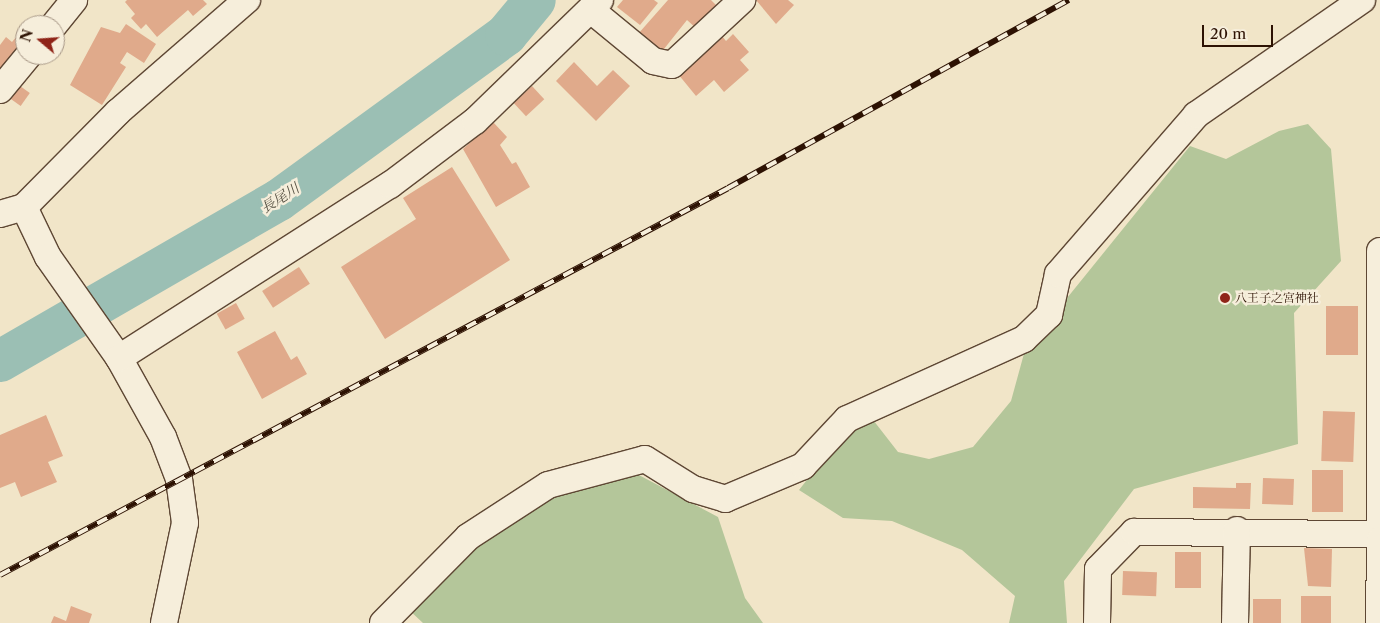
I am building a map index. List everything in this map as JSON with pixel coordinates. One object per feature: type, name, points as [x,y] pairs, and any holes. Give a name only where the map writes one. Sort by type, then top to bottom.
[{"type":"street","points":[[62,15],[74,0]]},
{"type":"street","points":[[164,623],[185,523],[179,479],[164,437],[119,358],[48,257],[12,211],[118,112],[247,0]]},
{"type":"street","points":[[119,358],[390,185],[475,121],[596,5],[653,61],[672,65],[742,0]]},
{"type":"street","points":[[383,623],[468,537],[548,485],[645,459],[693,489],[725,499],[803,466],[847,419],[1024,339],[1049,315],[1058,274],[1196,115],[1362,0]]},
{"type":"street","points":[[0,90],[21,65]]},
{"type":"street","points":[[1380,251],[1380,523]]},
{"type":"street","points":[[1235,623],[1237,530]]},
{"type":"street","points":[[1097,623],[1098,569],[1134,532],[1237,530],[1380,534]]},
{"type":"street","points":[[1379,623],[1380,540]]},
{"type":"green space","points":[[1308,124],[1331,149],[1341,261],[1294,313],[1298,444],[1134,489],[1064,581],[1067,623],[1009,623],[1015,596],[962,550],[892,521],[843,518],[799,490],[851,424],[870,416],[898,452],[929,459],[973,447],[1011,401],[1025,350],[1190,146],[1226,159],[1279,131]]},
{"type":"green space","points":[[637,474],[718,517],[745,598],[763,623],[423,623],[408,609],[432,581],[521,514],[561,493]]},
{"type":"building","points":[[127,0],[203,0],[207,4],[193,16],[188,10],[157,37],[146,24],[141,29],[131,18],[135,14],[125,2]]},
{"type":"building","points":[[623,0],[654,0],[658,3],[640,25],[617,7]]},
{"type":"building","points":[[668,0],[711,0],[720,9],[698,30],[687,20],[660,54],[638,34]]},
{"type":"building","points":[[756,0],[788,0],[794,5],[776,24]]},
{"type":"building","points":[[126,24],[156,44],[144,63],[127,52],[120,63],[126,67],[102,105],[70,85],[101,27],[120,33]]},
{"type":"building","points":[[733,34],[749,52],[740,60],[749,70],[724,92],[714,80],[696,96],[678,74],[722,36],[726,41]]},
{"type":"building","points":[[6,37],[12,42],[15,38],[15,64],[0,82],[0,45]]},
{"type":"building","points":[[574,62],[597,86],[613,70],[630,86],[596,121],[556,81]]},
{"type":"building","points":[[20,86],[30,93],[21,106],[11,99]]},
{"type":"building","points":[[532,86],[544,99],[526,116],[514,103]]},
{"type":"building","points":[[493,122],[507,137],[500,145],[512,164],[516,162],[530,187],[496,207],[463,149]]},
{"type":"building","points":[[452,167],[510,260],[385,339],[341,267],[416,219],[403,198]]},
{"type":"building","points":[[299,267],[310,284],[273,308],[262,291]]},
{"type":"building","points":[[236,303],[245,319],[225,329],[217,314]]},
{"type":"building","points":[[1326,306],[1358,306],[1358,355],[1326,355]]},
{"type":"building","points":[[275,331],[291,360],[297,356],[307,374],[262,399],[237,352]]},
{"type":"building","points":[[1323,411],[1355,412],[1353,462],[1321,461]]},
{"type":"building","points":[[46,415],[63,456],[48,462],[57,482],[21,497],[15,482],[0,488],[0,435]]},
{"type":"building","points":[[1312,470],[1343,470],[1343,512],[1312,512]]},
{"type":"building","points":[[1263,478],[1294,479],[1293,505],[1262,504]]},
{"type":"building","points":[[1236,483],[1251,483],[1250,509],[1193,508],[1193,487],[1236,488]]},
{"type":"building","points":[[1304,548],[1332,549],[1331,587],[1308,586]]},
{"type":"building","points":[[1175,552],[1201,552],[1201,588],[1175,588]]},
{"type":"building","points":[[1123,571],[1157,572],[1156,596],[1122,595]]},
{"type":"building","points":[[1301,596],[1331,596],[1331,623],[1301,623]]},
{"type":"building","points":[[1253,599],[1281,599],[1281,623],[1253,623]]},
{"type":"building","points":[[71,606],[92,614],[89,623],[51,623],[54,616],[66,621]]},
{"type":"waterway","name":"長尾川","points":[[0,361],[279,200],[506,35],[535,0]]},
{"type":"railway","points":[[0,575],[728,188],[1068,0]]},
{"type":"place","name":"八王子之宮神社","points":[[1225,298]]}]
